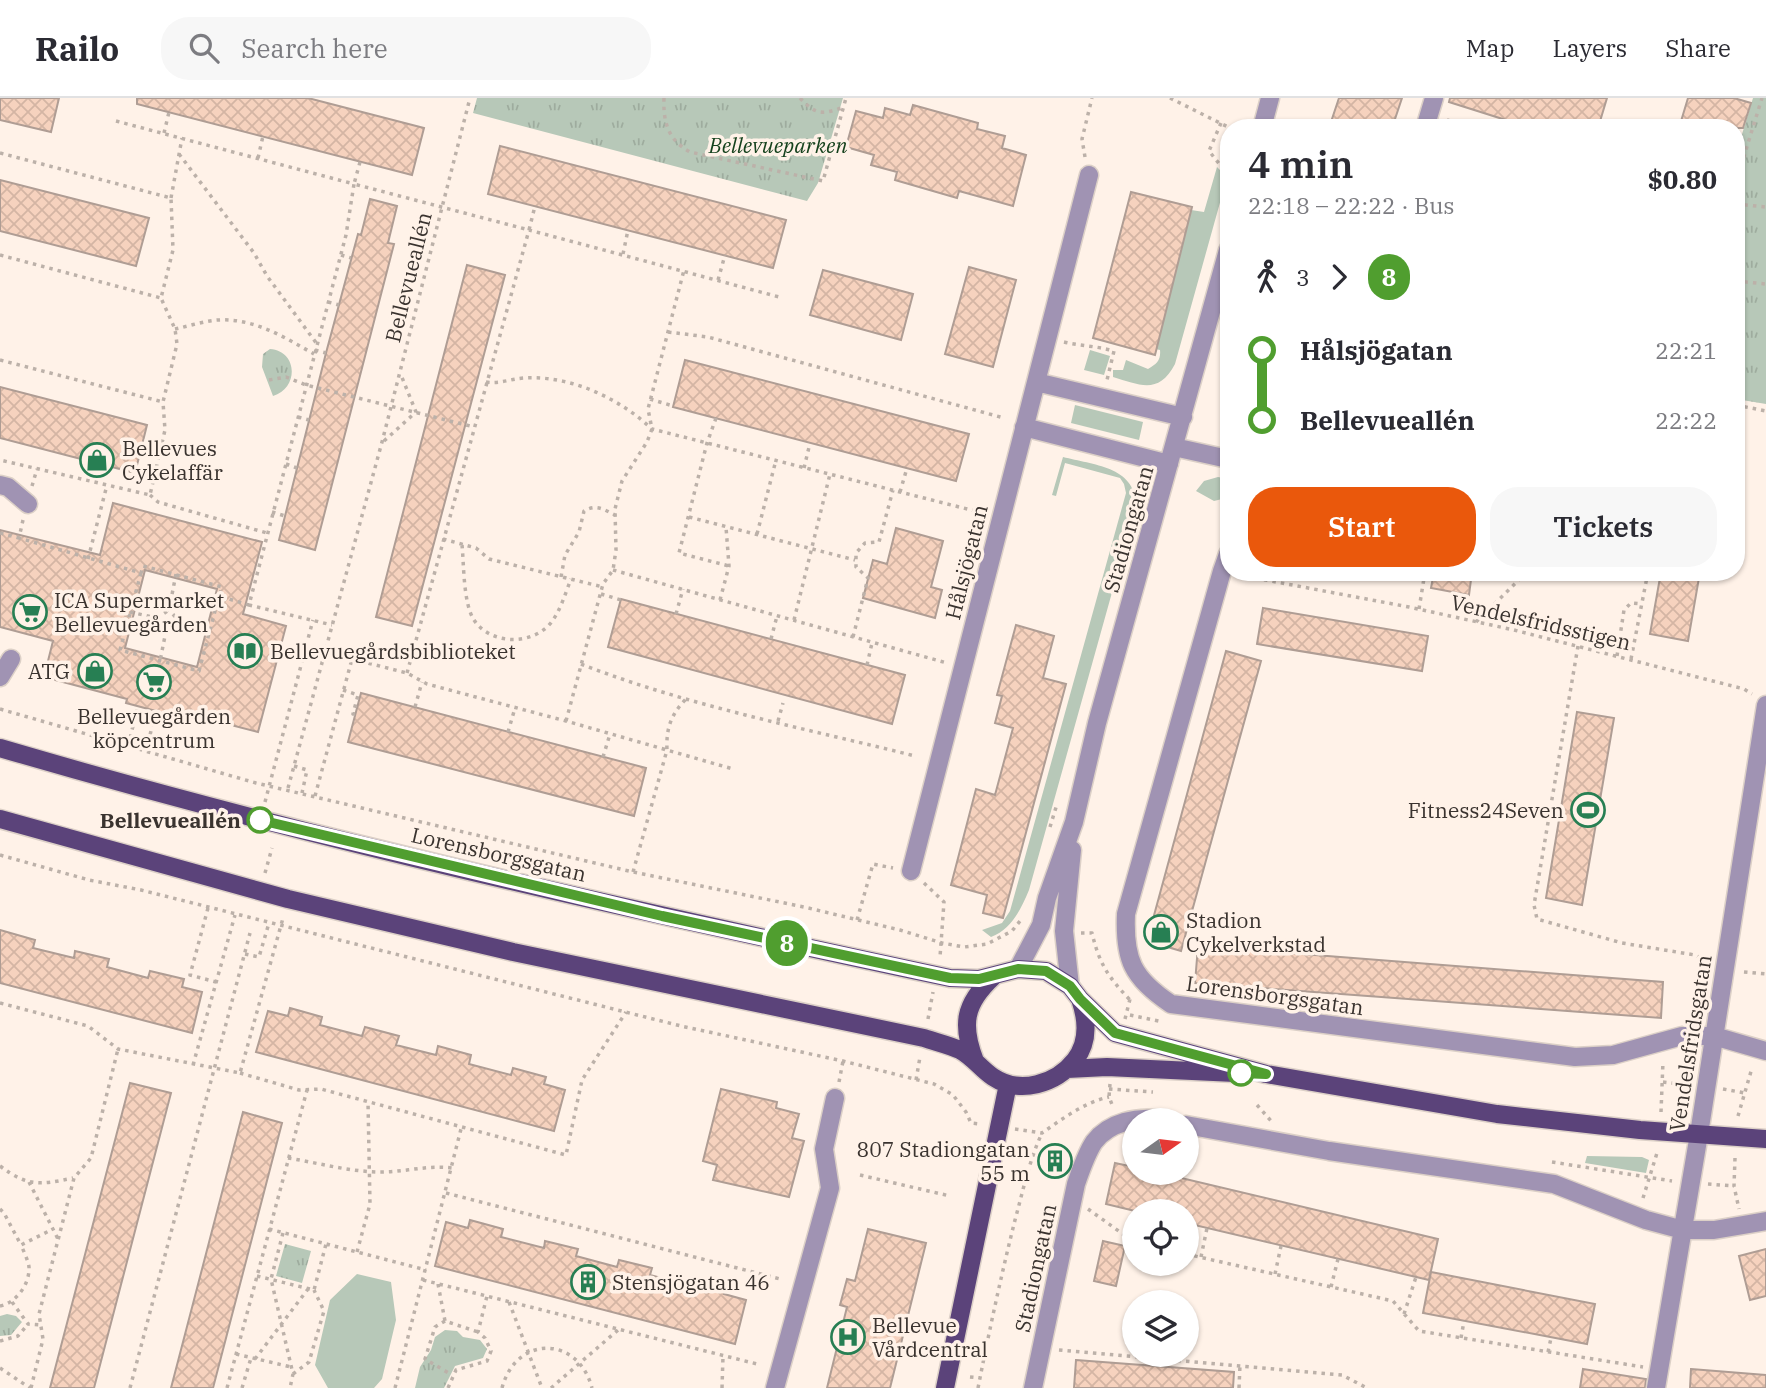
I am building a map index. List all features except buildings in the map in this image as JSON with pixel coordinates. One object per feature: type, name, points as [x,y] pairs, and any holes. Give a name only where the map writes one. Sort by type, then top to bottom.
[{"type":"main road","name":"Lorensborgsgatan","points":[[0,748],[249,818],[662,916],[936,975],[961,979],[993,977],[1018,969],[1046,971],[1075,992],[1115,1033],[1266,1074],[1497,1114],[1766,1139]]},
{"type":"main road","points":[[0,819],[288,899],[513,952],[924,1038],[962,1051],[993,1077],[1008,1084],[945,1388]]},
{"type":"main road","points":[[975,1060],[967,1040],[966,1021],[971,1003],[993,977]]},
{"type":"main road","points":[[1067,1069],[1084,1044],[1086,1029],[1085,1013],[1075,992]]},
{"type":"main road","name":"Lorensborgsgatan","points":[[1008,1084],[1032,1086],[1046,1082],[1067,1069],[1107,1067],[1266,1074]]},
{"type":"street","points":[[1264,119],[1270,98]]},
{"type":"street","name":"Hålsjögatan","points":[[911,871],[1088,175]]},
{"type":"street","name":"Stadiongatan","points":[[1018,969],[1041,925],[1074,822],[1097,723],[1220,279]]},
{"type":"street","points":[[1036,382],[1182,417]]},
{"type":"street","points":[[1024,427],[1172,455],[1220,458]]},
{"type":"street","points":[[0,485],[8,487],[28,504]]},
{"type":"street","name":"Lorensborgsgatan","points":[[1220,580],[1126,914],[1125,938],[1129,961],[1144,983],[1156,994],[1171,1004],[1575,1057],[1613,1055],[1682,1036],[1714,1036],[1758,1047],[1760,1056]]},
{"type":"street","points":[[0,677],[11,659]]},
{"type":"street","name":"Vendelsfridsgatan","points":[[1656,1388],[1725,970],[1761,701]]},
{"type":"street","name":"Stadiongatan","points":[[1074,822],[1064,931],[1075,992]]},
{"type":"street","points":[[775,1388],[830,1188],[824,1149],[835,1098]]},
{"type":"street","name":"Stadiongatan","points":[[1033,1388],[1073,1198],[1086,1159],[1094,1142],[1113,1127],[1122,1124]]},
{"type":"street","points":[[1199,1127],[1329,1151],[1554,1184],[1646,1220],[1683,1230],[1714,1230],[1766,1221]]},
{"type":"path","name":"Bellevueallén","points":[[288,788],[392,406],[470,98]]},
{"type":"path","points":[[664,98],[666,128],[672,139],[690,152],[823,181],[846,98]]},
{"type":"path","points":[[800,98],[810,110],[817,113],[844,107]]},
{"type":"path","points":[[1088,175],[1082,139],[1092,98]]},
{"type":"path","points":[[1170,98],[1220,123]]},
{"type":"path","points":[[1745,153],[1762,98]]},
{"type":"path","points":[[164,134],[169,112]]},
{"type":"path","points":[[1429,113],[1447,119]]},
{"type":"path","points":[[116,121],[783,298]]},
{"type":"path","points":[[1220,125],[1209,151],[1220,165]]},
{"type":"path","points":[[257,159],[263,136]]},
{"type":"path","points":[[150,495],[165,430],[163,401],[177,344],[175,329],[162,298],[173,250],[171,198],[182,138]]},
{"type":"path","points":[[0,153],[171,198]]},
{"type":"path","points":[[179,154],[254,253],[316,349]]},
{"type":"path","points":[[249,605],[341,255],[360,162]]},
{"type":"path","points":[[1745,205],[1766,207]]},
{"type":"path","points":[[407,673],[535,206]]},
{"type":"path","points":[[622,254],[628,230]]},
{"type":"path","points":[[0,255],[162,298]]},
{"type":"path","points":[[341,255],[351,258]]},
{"type":"path","points":[[718,280],[724,255]]},
{"type":"path","points":[[566,721],[603,586],[613,569],[616,551],[615,515],[622,481],[648,442],[652,429],[648,409],[650,399],[684,270]]},
{"type":"path","points":[[1745,282],[1766,285]]},
{"type":"path","points":[[328,302],[339,305]]},
{"type":"path","points":[[175,329],[217,320],[246,322],[326,353]]},
{"type":"path","points":[[668,332],[708,337],[1004,418]]},
{"type":"path","points":[[1047,338],[1114,351],[1107,380]]},
{"type":"path","points":[[0,360],[163,401]]},
{"type":"path","points":[[400,373],[416,412]]},
{"type":"path","points":[[269,380],[286,377],[306,385],[474,427]]},
{"type":"path","points":[[486,382],[500,384],[522,378],[565,381],[616,402],[636,414],[652,429],[979,512]]},
{"type":"path","points":[[650,399],[673,406]]},
{"type":"path","points":[[1745,407],[1766,411]]},
{"type":"path","points":[[382,442],[416,412]]},
{"type":"path","points":[[298,417],[309,420]]},
{"type":"path","points":[[716,418],[707,443],[680,553],[729,566]]},
{"type":"path","points":[[804,468],[810,443]]},
{"type":"path","points":[[0,460],[150,495],[158,502],[267,533]]},
{"type":"path","points":[[757,534],[776,460]]},
{"type":"path","points":[[285,464],[297,468]]},
{"type":"path","points":[[900,492],[907,468]]},
{"type":"path","points":[[794,620],[830,474]]},
{"type":"path","points":[[88,559],[107,485]]},
{"type":"path","points":[[853,637],[868,578],[856,567],[856,553],[865,543],[879,542],[893,490]]},
{"type":"path","points":[[19,538],[28,504]]},
{"type":"path","points":[[561,577],[565,555],[579,532],[584,511],[599,507],[615,515]]},
{"type":"path","points":[[272,512],[285,516]]},
{"type":"path","points":[[689,517],[855,560]]},
{"type":"path","points":[[720,600],[729,566],[726,527]]},
{"type":"path","points":[[0,533],[141,573]]},
{"type":"path","points":[[443,540],[476,548],[489,559],[603,586]]},
{"type":"path","points":[[462,545],[469,606],[474,620],[496,636],[517,640],[547,627],[571,579]]},
{"type":"path","points":[[143,566],[176,575],[222,587],[199,671],[149,660],[120,650],[143,566]]},
{"type":"path","points":[[613,569],[963,667]]},
{"type":"path","points":[[158,618],[169,610],[176,575]]},
{"type":"path","name":"Vendelsfridsstigen","points":[[1303,581],[1631,659],[1744,689],[1761,701]]},
{"type":"path","points":[[1419,609],[1424,581]]},
{"type":"path","points":[[1476,622],[1519,581]]},
{"type":"path","points":[[1631,659],[1646,581]]},
{"type":"path","points":[[676,614],[683,589]]},
{"type":"path","points":[[601,594],[621,600]]},
{"type":"path","points":[[219,596],[332,625]]},
{"type":"path","points":[[1616,656],[1624,610],[1631,603],[1642,604]]},
{"type":"path","points":[[169,610],[180,622],[211,628]]},
{"type":"path","points":[[131,612],[158,618],[166,631],[160,661]]},
{"type":"path","points":[[771,639],[778,616]]},
{"type":"path","points":[[269,786],[313,620]]},
{"type":"path","points":[[166,631],[180,622]]},
{"type":"path","points":[[867,665],[872,642]]},
{"type":"path","points":[[1578,646],[1534,905],[1537,919],[1622,943],[1695,955],[1725,970]]},
{"type":"path","points":[[325,652],[407,673],[422,682],[733,769]]},
{"type":"path","points":[[315,796],[352,659]]},
{"type":"path","points":[[581,664],[687,698],[915,757]]},
{"type":"path","points":[[415,707],[422,682]]},
{"type":"path","points":[[344,690],[358,695],[353,713],[355,714]]},
{"type":"path","points":[[633,872],[667,750],[666,735],[670,719],[687,698]]},
{"type":"path","points":[[778,721],[783,703]]},
{"type":"path","points":[[128,746],[138,706]]},
{"type":"path","points":[[508,732],[515,708]]},
{"type":"path","points":[[0,709],[269,786],[633,872],[857,920],[942,943],[964,947],[987,944],[1012,931],[1021,919]]},
{"type":"path","points":[[146,751],[156,711]]},
{"type":"path","points":[[603,757],[610,734]]},
{"type":"path","points":[[294,766],[307,770],[302,793]]},
{"type":"path","points":[[265,875],[272,848]]},
{"type":"path","points":[[0,855],[89,880],[141,890],[626,1012],[934,1084],[953,1095],[971,1123],[1042,1133]]},
{"type":"path","points":[[857,920],[873,864],[911,871],[944,902],[942,943],[916,1080]]},
{"type":"path","points":[[240,1073],[288,899]]},
{"type":"path","points":[[208,908],[190,975],[216,982]]},
{"type":"path","points":[[193,1065],[235,915]]},
{"type":"path","points":[[245,954],[258,957],[269,923]]},
{"type":"path","points":[[130,1388],[250,933]]},
{"type":"path","points":[[1092,933],[1098,960],[1111,980],[1130,1000]]},
{"type":"path","points":[[0,1003],[88,1026],[118,1049],[240,1073],[299,1090],[321,1089],[566,1154],[582,1080],[626,1012]]},
{"type":"path","points":[[1126,1015],[1166,1023]]},
{"type":"path","points":[[0,1368],[30,1388],[43,1339],[39,1314],[58,1239],[74,1178],[91,1158],[118,1049]]},
{"type":"path","points":[[1661,1112],[1664,1053]]},
{"type":"path","points":[[1738,1116],[1760,1056]]},
{"type":"path","points":[[1662,1082],[1692,1085]]},
{"type":"path","points":[[1109,1088],[1153,1092]]},
{"type":"path","points":[[1721,1089],[1745,1093]]},
{"type":"path","points":[[227,1388],[307,1090]]},
{"type":"path","points":[[978,1388],[990,1321],[1034,1149],[1042,1133],[1098,1099],[1109,1097]]},
{"type":"path","points":[[358,1252],[370,1204],[368,1102]]},
{"type":"path","points":[[396,1388],[461,1128]]},
{"type":"path","points":[[1642,1203],[1657,1153]]},
{"type":"path","points":[[1735,1157],[1734,1186],[1740,1214]]},
{"type":"path","points":[[288,1158],[371,1171],[433,1166],[452,1168]]},
{"type":"path","points":[[1552,1162],[1674,1182]]},
{"type":"path","points":[[0,1166],[29,1182],[45,1184],[74,1178]]},
{"type":"path","points":[[860,1175],[950,1196]]},
{"type":"path","points":[[29,1182],[58,1239]]},
{"type":"path","points":[[1706,1184],[1734,1186]]},
{"type":"path","points":[[446,1193],[780,1279]]},
{"type":"path","points":[[1073,1198],[1122,1233]]},
{"type":"path","points":[[0,1209],[29,1264],[28,1278],[11,1302],[0,1306]]},
{"type":"path","points":[[21,1245],[52,1228]]},
{"type":"path","points":[[1207,1228],[1200,1257],[1392,1301],[1419,1331],[1659,1370]]},
{"type":"path","points":[[269,1229],[426,1270]]},
{"type":"path","points":[[283,1233],[271,1279],[293,1374],[290,1388]]},
{"type":"path","points":[[293,1374],[309,1362],[324,1311],[314,1290],[326,1244]]},
{"type":"path","points":[[1275,1275],[1281,1246]]},
{"type":"path","points":[[1331,1287],[1338,1259]]},
{"type":"path","points":[[257,1276],[314,1290]]},
{"type":"path","points":[[1404,1314],[1416,1277]]},
{"type":"path","points":[[423,1280],[757,1364]]},
{"type":"path","points":[[438,1284],[445,1321]]},
{"type":"path","points":[[242,1388],[253,1358],[308,1289]]},
{"type":"path","points":[[478,1332],[487,1296]]},
{"type":"path","points":[[11,1302],[28,1324],[41,1325]]},
{"type":"path","points":[[509,1302],[542,1388]]},
{"type":"path","points":[[448,1388],[456,1370],[487,1361],[491,1351],[478,1332],[445,1321],[435,1327],[425,1359],[452,1376]]},
{"type":"path","points":[[1461,1338],[1464,1321]]},
{"type":"path","points":[[0,1341],[18,1336],[28,1324]]},
{"type":"path","points":[[551,1388],[618,1329]]},
{"type":"path","points":[[1548,1352],[1551,1338]]},
{"type":"path","points":[[502,1388],[506,1373],[515,1361],[528,1352],[541,1348],[569,1353],[589,1375],[592,1388]]},
{"type":"path","points":[[1042,1348],[1342,1376],[1367,1388]]},
{"type":"path","points":[[236,1354],[291,1367]]},
{"type":"path","points":[[722,1388],[723,1356]]},
{"type":"path","points":[[1239,1388],[1240,1365]]},
{"type":"path","points":[[970,1377],[979,1378]]},
{"type":"green space","name":"Bellevueparken","points":[[477,98],[843,98],[818,183],[807,201],[473,113]]},
{"type":"green space","points":[[1753,98],[1766,98],[1766,404],[1745,400],[1745,124]]},
{"type":"green space","points":[[1217,167],[1220,170],[1220,203],[1175,364],[1169,374],[1155,384],[1140,385],[1113,377],[1113,370],[1123,370],[1126,360],[1148,369],[1159,359],[1160,350],[1151,348],[1191,210],[1204,212]]},
{"type":"green space","points":[[270,349],[286,356],[292,370],[287,386],[273,396],[262,367],[263,354]]},
{"type":"green space","points":[[1090,350],[1110,356],[1104,375],[1084,370]]},
{"type":"green space","points":[[1075,405],[1143,422],[1139,440],[1071,423]]},
{"type":"green space","points":[[1063,457],[1101,466],[1123,476],[1135,496],[1135,510],[1029,890],[1010,924],[991,937],[982,930],[1002,923],[1010,911],[1126,493],[1120,478],[1065,463],[1056,496],[1052,495]]},
{"type":"green space","points":[[1220,477],[1220,500],[1214,501],[1196,491],[1204,481]]},
{"type":"green space","points":[[1587,1156],[1642,1157],[1649,1160],[1646,1173],[1585,1163]]},
{"type":"green space","points":[[285,1244],[311,1251],[302,1283],[276,1276]]},
{"type":"green space","points":[[357,1274],[391,1282],[396,1320],[382,1379],[374,1388],[328,1388],[315,1365],[330,1300]]},
{"type":"green space","points":[[0,1316],[16,1316],[22,1322],[11,1335],[0,1336]]},
{"type":"green space","points":[[445,1330],[457,1331],[463,1337],[480,1340],[487,1349],[483,1358],[455,1366],[444,1388],[415,1388],[420,1367],[431,1350],[435,1337]]},
{"type":"bus line","name":"8","points":[[260,820],[662,916],[950,978],[979,979],[1018,969],[1046,971],[1070,986],[1115,1033],[1266,1074],[1241,1073]]},
{"type":"place","name":"Bellevues Cykelaffär","points":[[97,460]]},
{"type":"place","name":"ICA Supermarket Bellevuegården","points":[[30,612]]},
{"type":"place","name":"Bellevuegårdsbiblioteket","points":[[245,651]]},
{"type":"place","name":"ATG","points":[[95,671]]},
{"type":"place","name":"Bellevuegården köpcentrum","points":[[154,682]]},
{"type":"place","name":"Fitness24Seven","points":[[1588,810]]},
{"type":"place","name":"Bellevueallén","points":[[260,820]]},
{"type":"place","name":"Stadion Cykelverkstad","points":[[1161,932]]},
{"type":"place","name":"807 Stadiongatan 55 m","points":[[1055,1161]]},
{"type":"place","name":"Stensjögatan 46","points":[[588,1282]]},
{"type":"place","name":"Bellevue Vårdcentral","points":[[848,1337]]}]
